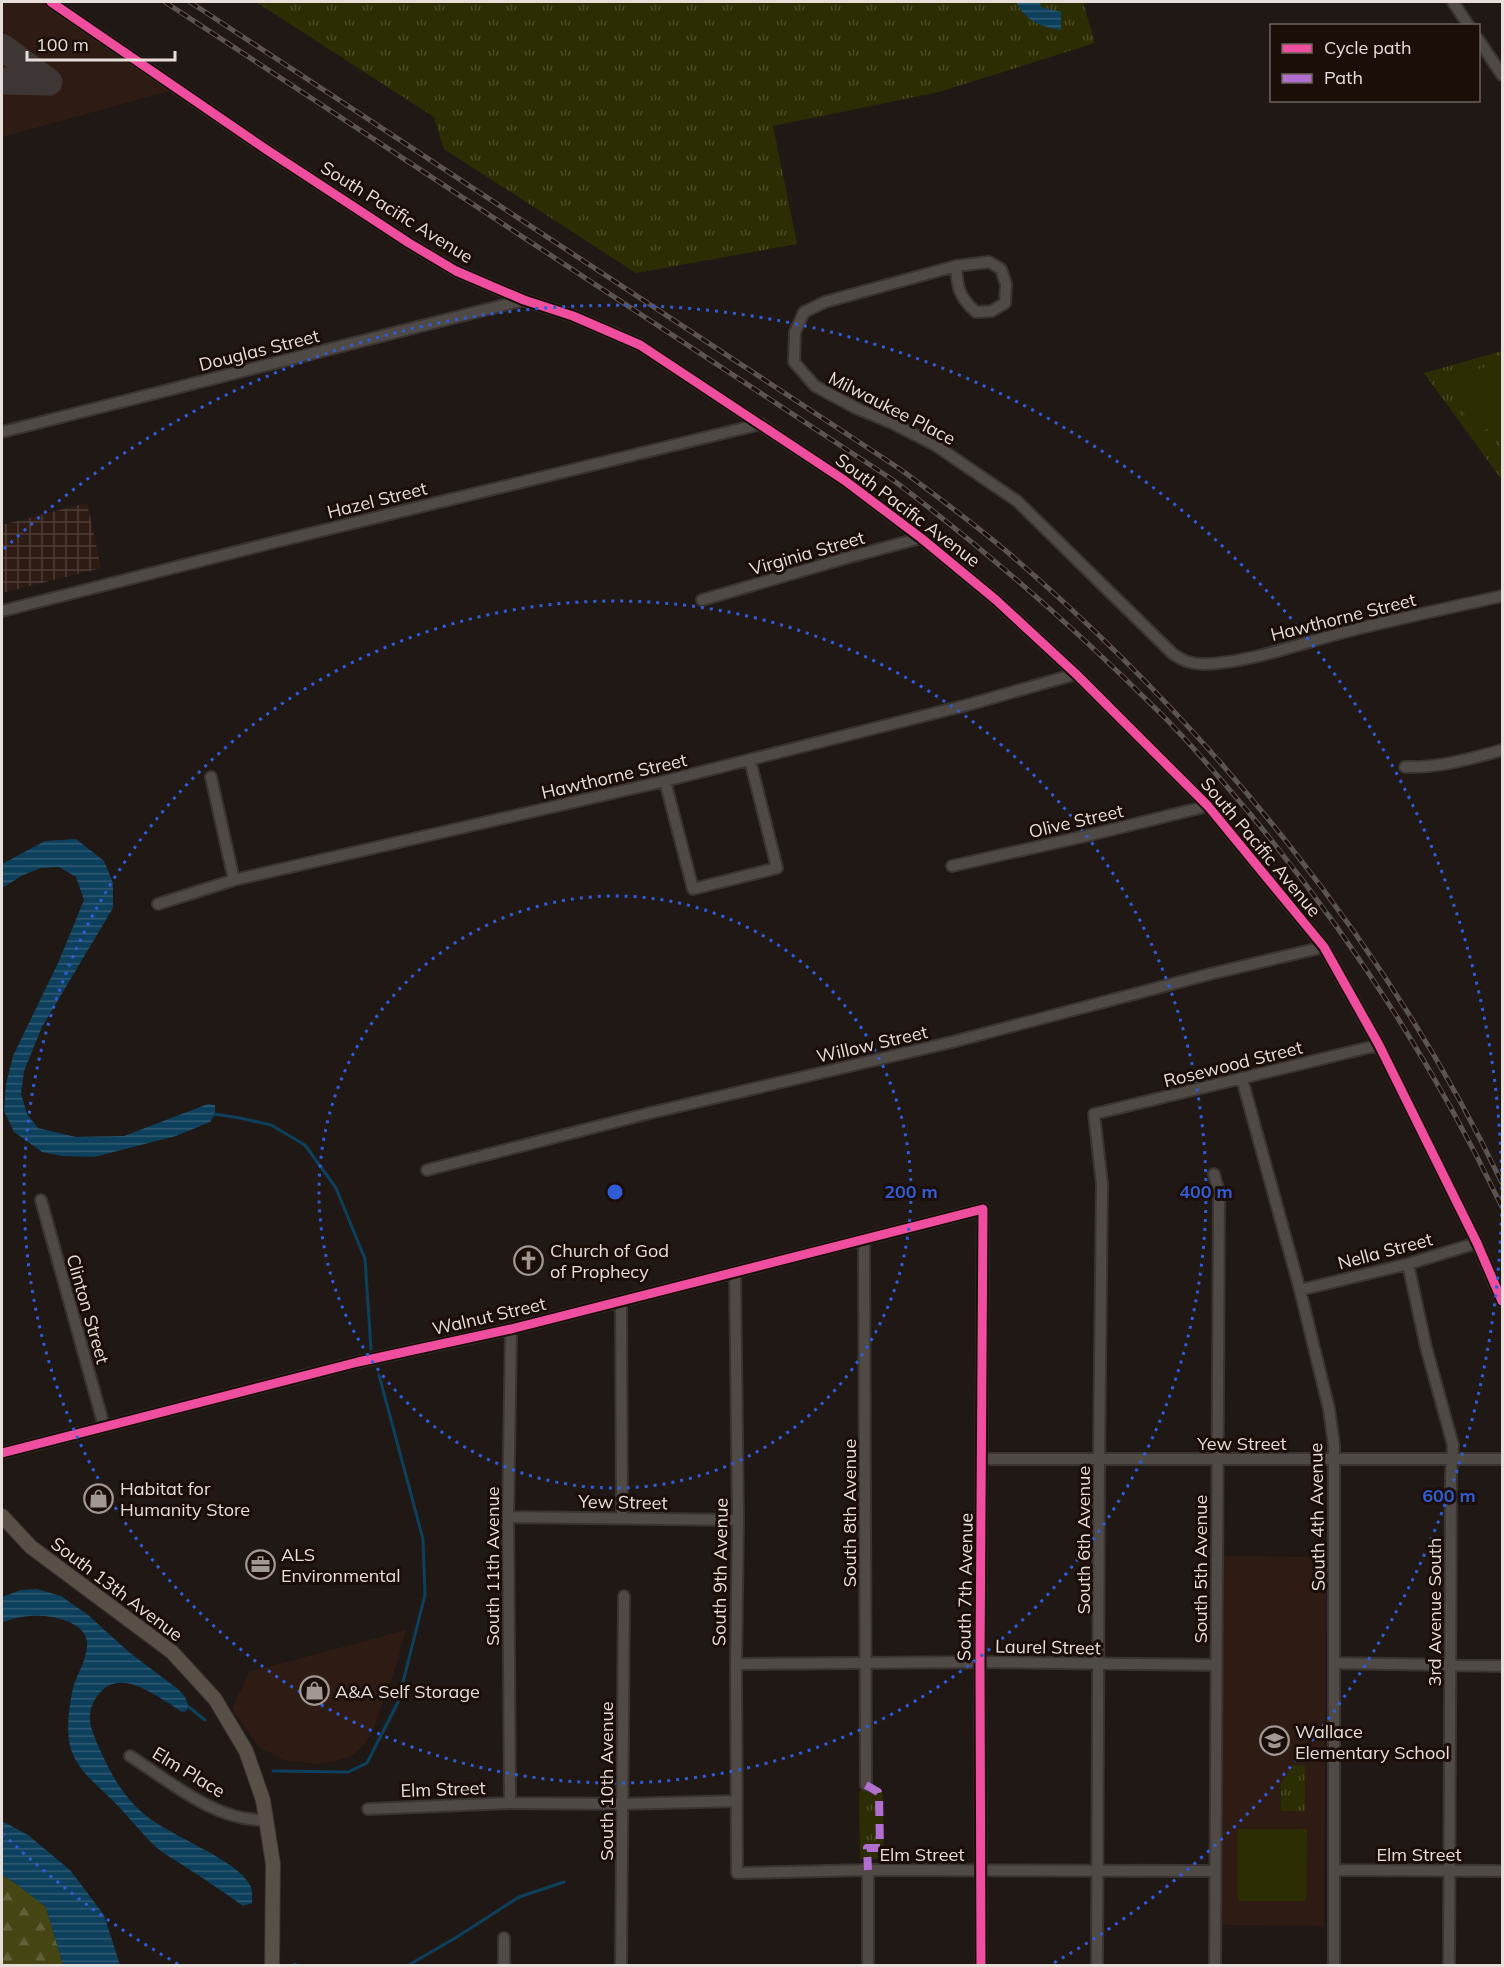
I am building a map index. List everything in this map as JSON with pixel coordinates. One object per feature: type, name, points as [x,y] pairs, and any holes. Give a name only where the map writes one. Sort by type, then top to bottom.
[{"type":"main road","name":"South 13th Avenue","points":[[2,1516],[31,1547],[172,1652],[215,1699],[246,1751],[263,1800],[273,1864],[272,1965]]},
{"type":"street","name":"South Pacific Avenue","points":[[51,2],[267,150],[456,271],[524,300],[573,316],[640,345],[844,480],[921,538],[996,600],[1076,674],[1208,806],[1324,947],[1379,1045],[1477,1243],[1503,1301]]},
{"type":"street","points":[[1453,2],[1468,24]]},
{"type":"street","points":[[1480,40],[1503,75]]},
{"type":"street","points":[[988,262],[1001,269],[1006,284],[1005,303],[992,311],[976,312],[964,302],[957,284],[956,266],[988,262]]},
{"type":"street","name":"Milwaukee Place","points":[[956,266],[825,302],[804,312],[795,332],[794,362],[815,386],[935,445],[1017,501],[1173,654],[1190,664]]},
{"type":"street","name":"Douglas Street","points":[[2,432],[524,300]]},
{"type":"street","name":"Hazel Street","points":[[2,611],[761,424]]},
{"type":"street","name":"Virginia Street","points":[[702,600],[921,538]]},
{"type":"street","name":"Hawthorne Street","points":[[1190,664],[1215,664],[1257,656],[1364,627],[1503,596]]},
{"type":"street","name":"Hawthorne Street","points":[[158,904],[234,880],[665,781],[970,704],[1076,674]]},
{"type":"street","points":[[1405,766],[1426,767],[1459,762],[1503,750]]},
{"type":"street","points":[[665,781],[693,890],[777,868],[750,760]]},
{"type":"street","points":[[211,777],[234,880]]},
{"type":"street","name":"Olive Street","points":[[952,866],[1208,806]]},
{"type":"street","name":"Willow Street","points":[[427,1170],[651,1113],[952,1042],[1209,974],[1324,947]]},
{"type":"street","name":"Rosewood Street","points":[[1094,1114],[1379,1045]]},
{"type":"street","name":"South 4th Avenue","points":[[1242,1079],[1300,1290],[1329,1409],[1334,1445],[1334,1965]]},
{"type":"street","name":"South 6th Avenue","points":[[1094,1114],[1102,1184],[1097,1965]]},
{"type":"street","name":"South 5th Avenue","points":[[1214,1174],[1219,1191],[1215,1965]]},
{"type":"street","name":"Clinton Street","points":[[41,1200],[104,1426]]},
{"type":"street","name":"Walnut Street","points":[[2,1453],[358,1362],[511,1329],[983,1209]]},
{"type":"street","name":"South 7th Avenue","points":[[981,1965],[980,1662],[983,1209]]},
{"type":"street","name":"South 8th Avenue","points":[[864,1240],[866,1785]]},
{"type":"street","name":"Nella Street","points":[[1300,1290],[1408,1264],[1477,1243]]},
{"type":"street","name":"3rd Avenue South","points":[[1408,1264],[1426,1347],[1453,1445],[1449,1965]]},
{"type":"street","name":"South 9th Avenue","points":[[735,1272],[738,1520],[737,1873]]},
{"type":"street","points":[[621,1301],[622,1518]]},
{"type":"street","name":"South 11th Avenue","points":[[510,1803],[508,1517],[511,1329]]},
{"type":"street","name":"Yew Street","points":[[982,1459],[1503,1460]]},
{"type":"street","name":"Yew Street","points":[[508,1517],[738,1520]]},
{"type":"street","name":"South 10th Avenue","points":[[621,1965],[624,1596]]},
{"type":"street","name":"Laurel Street","points":[[736,1664],[980,1662],[1216,1665]]},
{"type":"street","points":[[1335,1663],[1503,1666]]},
{"type":"street","name":"Elm Place","points":[[130,1756],[213,1808],[230,1816],[266,1820]]},
{"type":"street","name":"Elm Street","points":[[368,1809],[510,1803],[736,1802]]},
{"type":"street","points":[[868,1870],[868,1965]]},
{"type":"street","name":"Elm Street","points":[[737,1873],[868,1870],[1214,1871]]},
{"type":"street","name":"Elm Street","points":[[1335,1870],[1503,1871]]},
{"type":"street","points":[[504,1938],[504,1965]]},
{"type":"shaded area","points":[[2,2],[42,2],[173,90],[2,137]]},
{"type":"shaded area","points":[[87,503],[101,568],[2,593],[2,525]]},
{"type":"shaded area","name":"Wallace Elementary School","points":[[1224,1556],[1326,1557],[1324,1926],[1222,1925]]},
{"type":"shaded area","name":"A&A Self Storage","points":[[406,1630],[374,1727],[365,1744],[351,1756],[314,1764],[285,1760],[259,1747],[232,1709],[249,1672]]},
{"type":"green space","points":[[256,2],[1083,2],[1095,43],[939,92],[773,126],[797,244],[636,273],[444,149],[434,117]]},
{"type":"green space","points":[[1502,351],[1502,480],[1424,373]]},
{"type":"green space","points":[[1502,363],[1502,425],[1470,434],[1455,375]]},
{"type":"green space","points":[[1293,1765],[1305,1765],[1305,1811],[1281,1811],[1281,1784]]},
{"type":"green space","points":[[882,1790],[884,1859],[860,1859],[859,1791]]},
{"type":"green space","points":[[1238,1829],[1307,1829],[1306,1901],[1238,1901]]},
{"type":"green space","points":[[2,1875],[46,1907],[63,1965],[2,1965]]},
{"type":"water","points":[[1016,2],[1040,2],[1041,7],[1061,12],[1061,30],[1046,27],[1029,19]]},
{"type":"water","points":[[76,839],[104,861],[113,883],[113,908],[42,1027],[24,1071],[21,1094],[27,1114],[38,1128],[76,1137],[124,1136],[208,1104],[215,1105],[215,1114],[210,1122],[176,1136],[94,1157],[62,1156],[42,1152],[14,1132],[4,1111],[6,1084],[13,1056],[59,961],[84,900],[76,877],[59,867],[41,868],[23,875],[2,888],[2,864],[45,841]]},
{"type":"water","points":[[37,1589],[61,1596],[88,1615],[130,1653],[178,1689],[185,1697],[189,1707],[182,1712],[140,1687],[117,1683],[107,1687],[95,1699],[90,1713],[92,1729],[109,1768],[130,1800],[155,1822],[216,1856],[242,1875],[251,1887],[252,1903],[243,1906],[160,1850],[79,1765],[70,1745],[68,1720],[73,1688],[86,1653],[86,1638],[83,1632],[76,1625],[56,1617],[21,1617],[2,1623],[2,1597],[21,1590]]},
{"type":"water","points":[[2,1821],[28,1835],[70,1870],[104,1915],[120,1965],[63,1965],[46,1907],[2,1875]]},
{"type":"waterway","points":[[215,1114],[271,1125],[305,1145],[336,1188],[365,1259],[371,1349]]},
{"type":"waterway","points":[[273,1771],[348,1772],[367,1763],[398,1702],[425,1595],[423,1539],[379,1375]]},
{"type":"waterway","points":[[189,1707],[205,1720]]},
{"type":"waterway","points":[[407,1966],[519,1897],[564,1882]]},
{"type":"taxiway","points":[[2,47],[49,82]]},
{"type":"taxiway","points":[[2,81],[49,82]]},
{"type":"railway","points":[[165,2],[893,480],[996,562],[1062,620],[1127,680],[1194,749],[1251,815],[1323,907],[1419,1053],[1502,1207]]},
{"type":"railway","points":[[190,2],[900,469],[1012,556],[1085,622],[1156,693],[1224,767],[1289,845],[1350,926],[1406,1009],[1457,1095],[1502,1183]]},
{"type":"marked path","points":[[866,1785],[878,1792],[879,1796],[880,1848],[867,1848],[868,1870]]},
{"type":"cycle path","points":[[51,2],[267,150],[456,271],[524,300],[573,316],[640,345],[844,480],[921,538],[996,600],[1076,674],[1208,806],[1324,947],[1379,1045],[1477,1243],[1502,1301]]},
{"type":"cycle path","points":[[2,1453],[358,1362],[511,1329],[983,1209],[980,1662],[981,1966]]},
{"type":"place","name":"Church of God of Prophecy","points":[[529,1260]]},
{"type":"place","name":"Habitat for Humanity Store","points":[[99,1498]]},
{"type":"place","name":"ALS Environmental","points":[[260,1564]]},
{"type":"place","name":"A&A Self Storage","points":[[314,1691]]},
{"type":"place","name":"Wallace Elementary School","points":[[1274,1741]]}]
